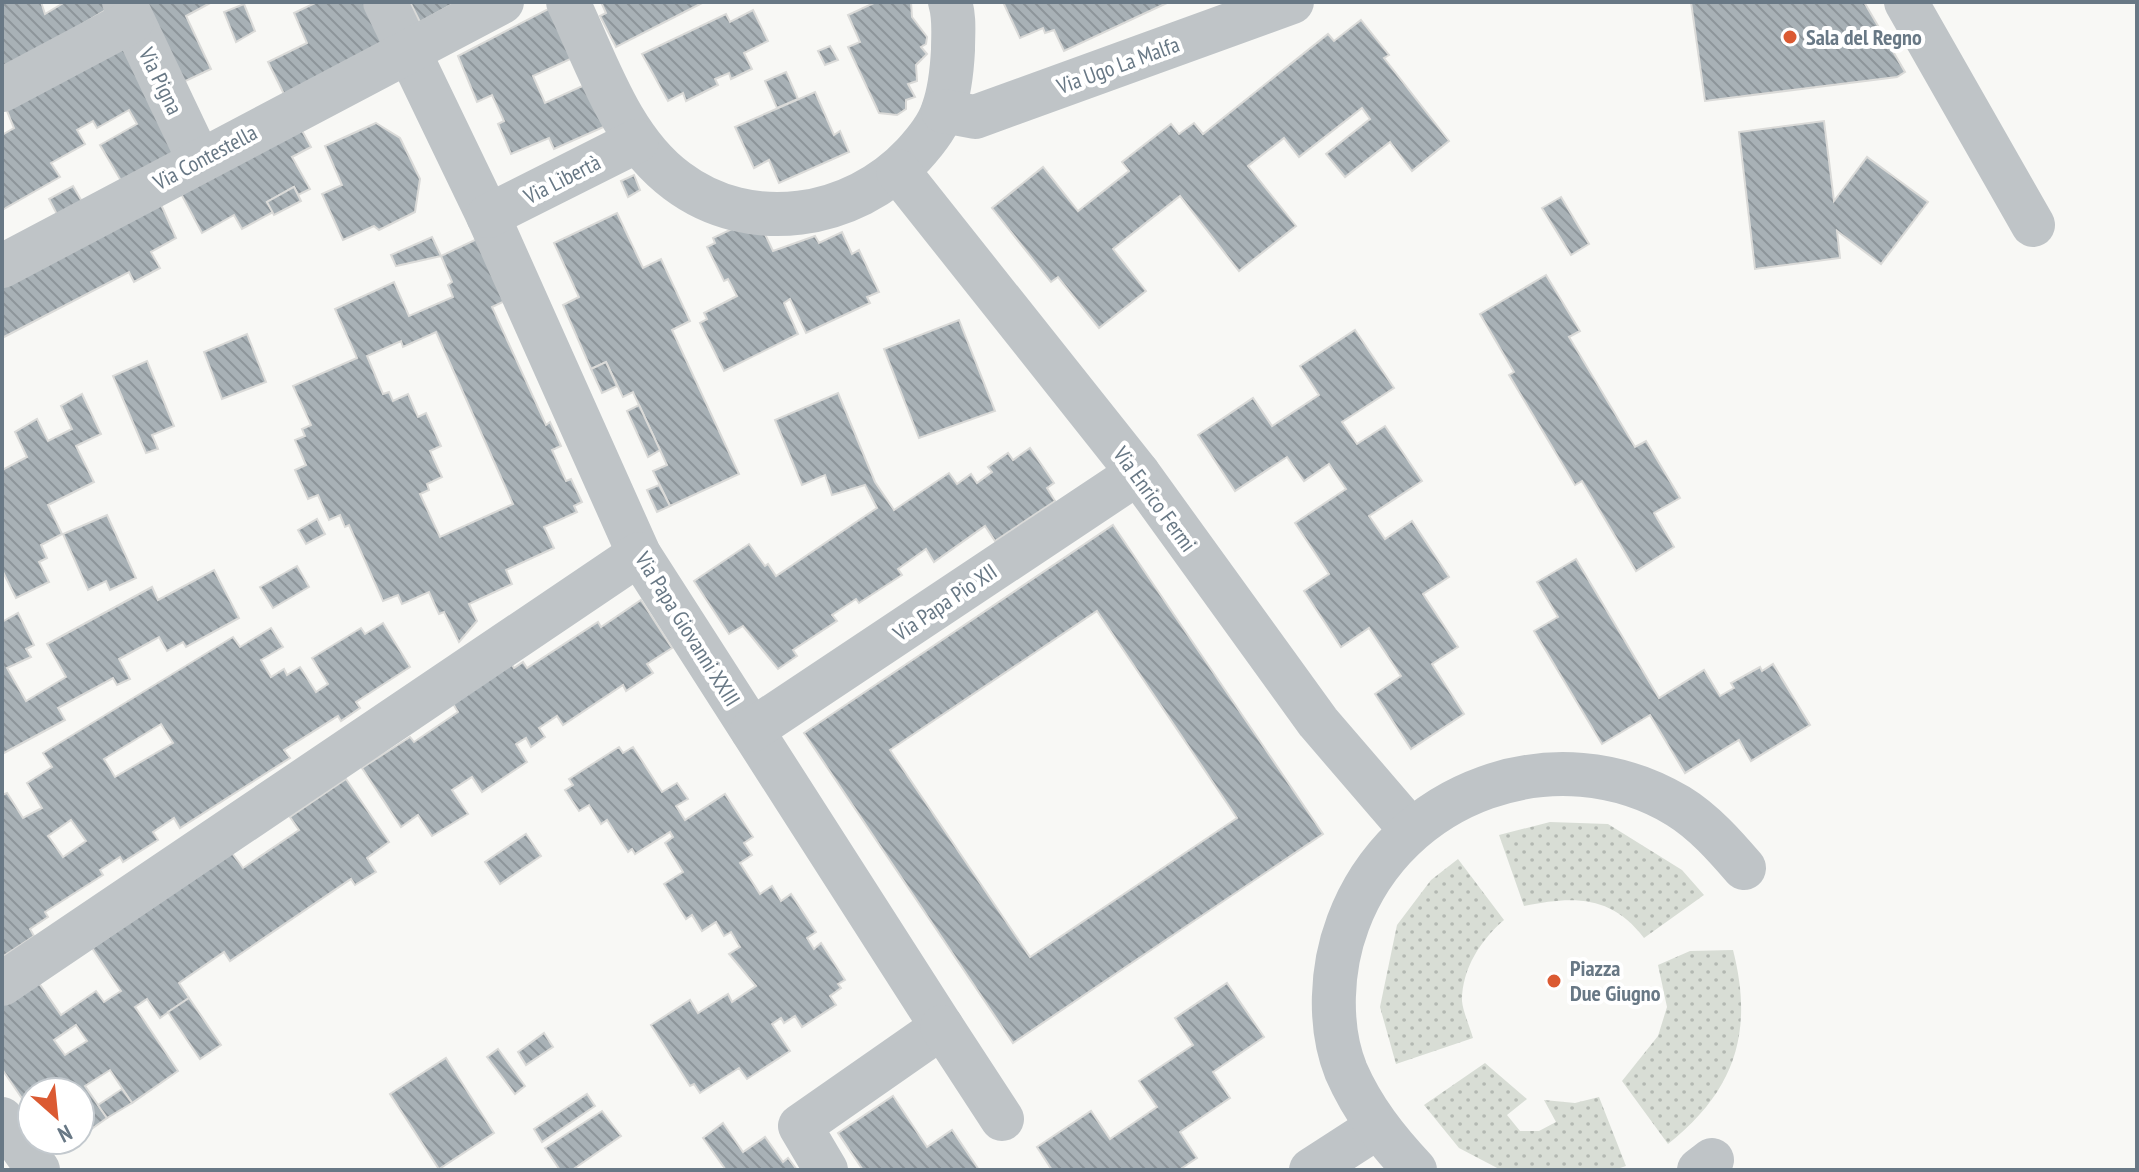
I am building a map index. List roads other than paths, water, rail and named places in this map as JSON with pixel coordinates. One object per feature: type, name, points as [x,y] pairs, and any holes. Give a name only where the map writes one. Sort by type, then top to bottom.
[{"type":"street","name":"Via Papa Giovanni XXIII","points":[[385,2],[488,216],[639,554],[1002,1119]]},
{"type":"street","name":"Via Contestella","points":[[2,266],[502,2]]},
{"type":"street","points":[[568,2],[637,141],[677,182],[725,206],[779,215],[822,211],[859,196],[898,171],[925,142],[943,111],[952,66],[954,15],[950,2]]},
{"type":"street","name":"Via Ugo La Malfa","points":[[943,111],[975,117],[1292,2]]},
{"type":"street","points":[[1906,2],[2033,225]]},
{"type":"street","points":[[2,90],[128,12]]},
{"type":"street","name":"Via Pigna","points":[[128,12],[199,160]]},
{"type":"street","name":"Via Libertà","points":[[488,216],[637,141]]},
{"type":"street","name":"Via Enrico Fermi","points":[[898,171],[1138,473],[1318,722],[1410,829]]},
{"type":"street","name":"Via Papa Pio XII","points":[[752,730],[1138,473]]},
{"type":"street","points":[[2,984],[639,554]]},
{"type":"street","points":[[1415,1170],[1376,1128],[1346,1070],[1336,1028],[1334,981],[1340,943],[1358,897],[1379,862],[1410,829],[1452,800],[1502,780],[1550,773],[1582,774],[1631,784],[1679,807],[1716,837],[1744,868]]},
{"type":"street","points":[[826,1170],[800,1126],[942,1027]]},
{"type":"street","points":[[2,1119],[38,1170]]},
{"type":"street","points":[[1311,1170],[1376,1128]]},
{"type":"place","name":"Sala del Regno","points":[[1790,37]]},
{"type":"place","name":"Piazza Due Giugno","points":[[1554,981]]}]
